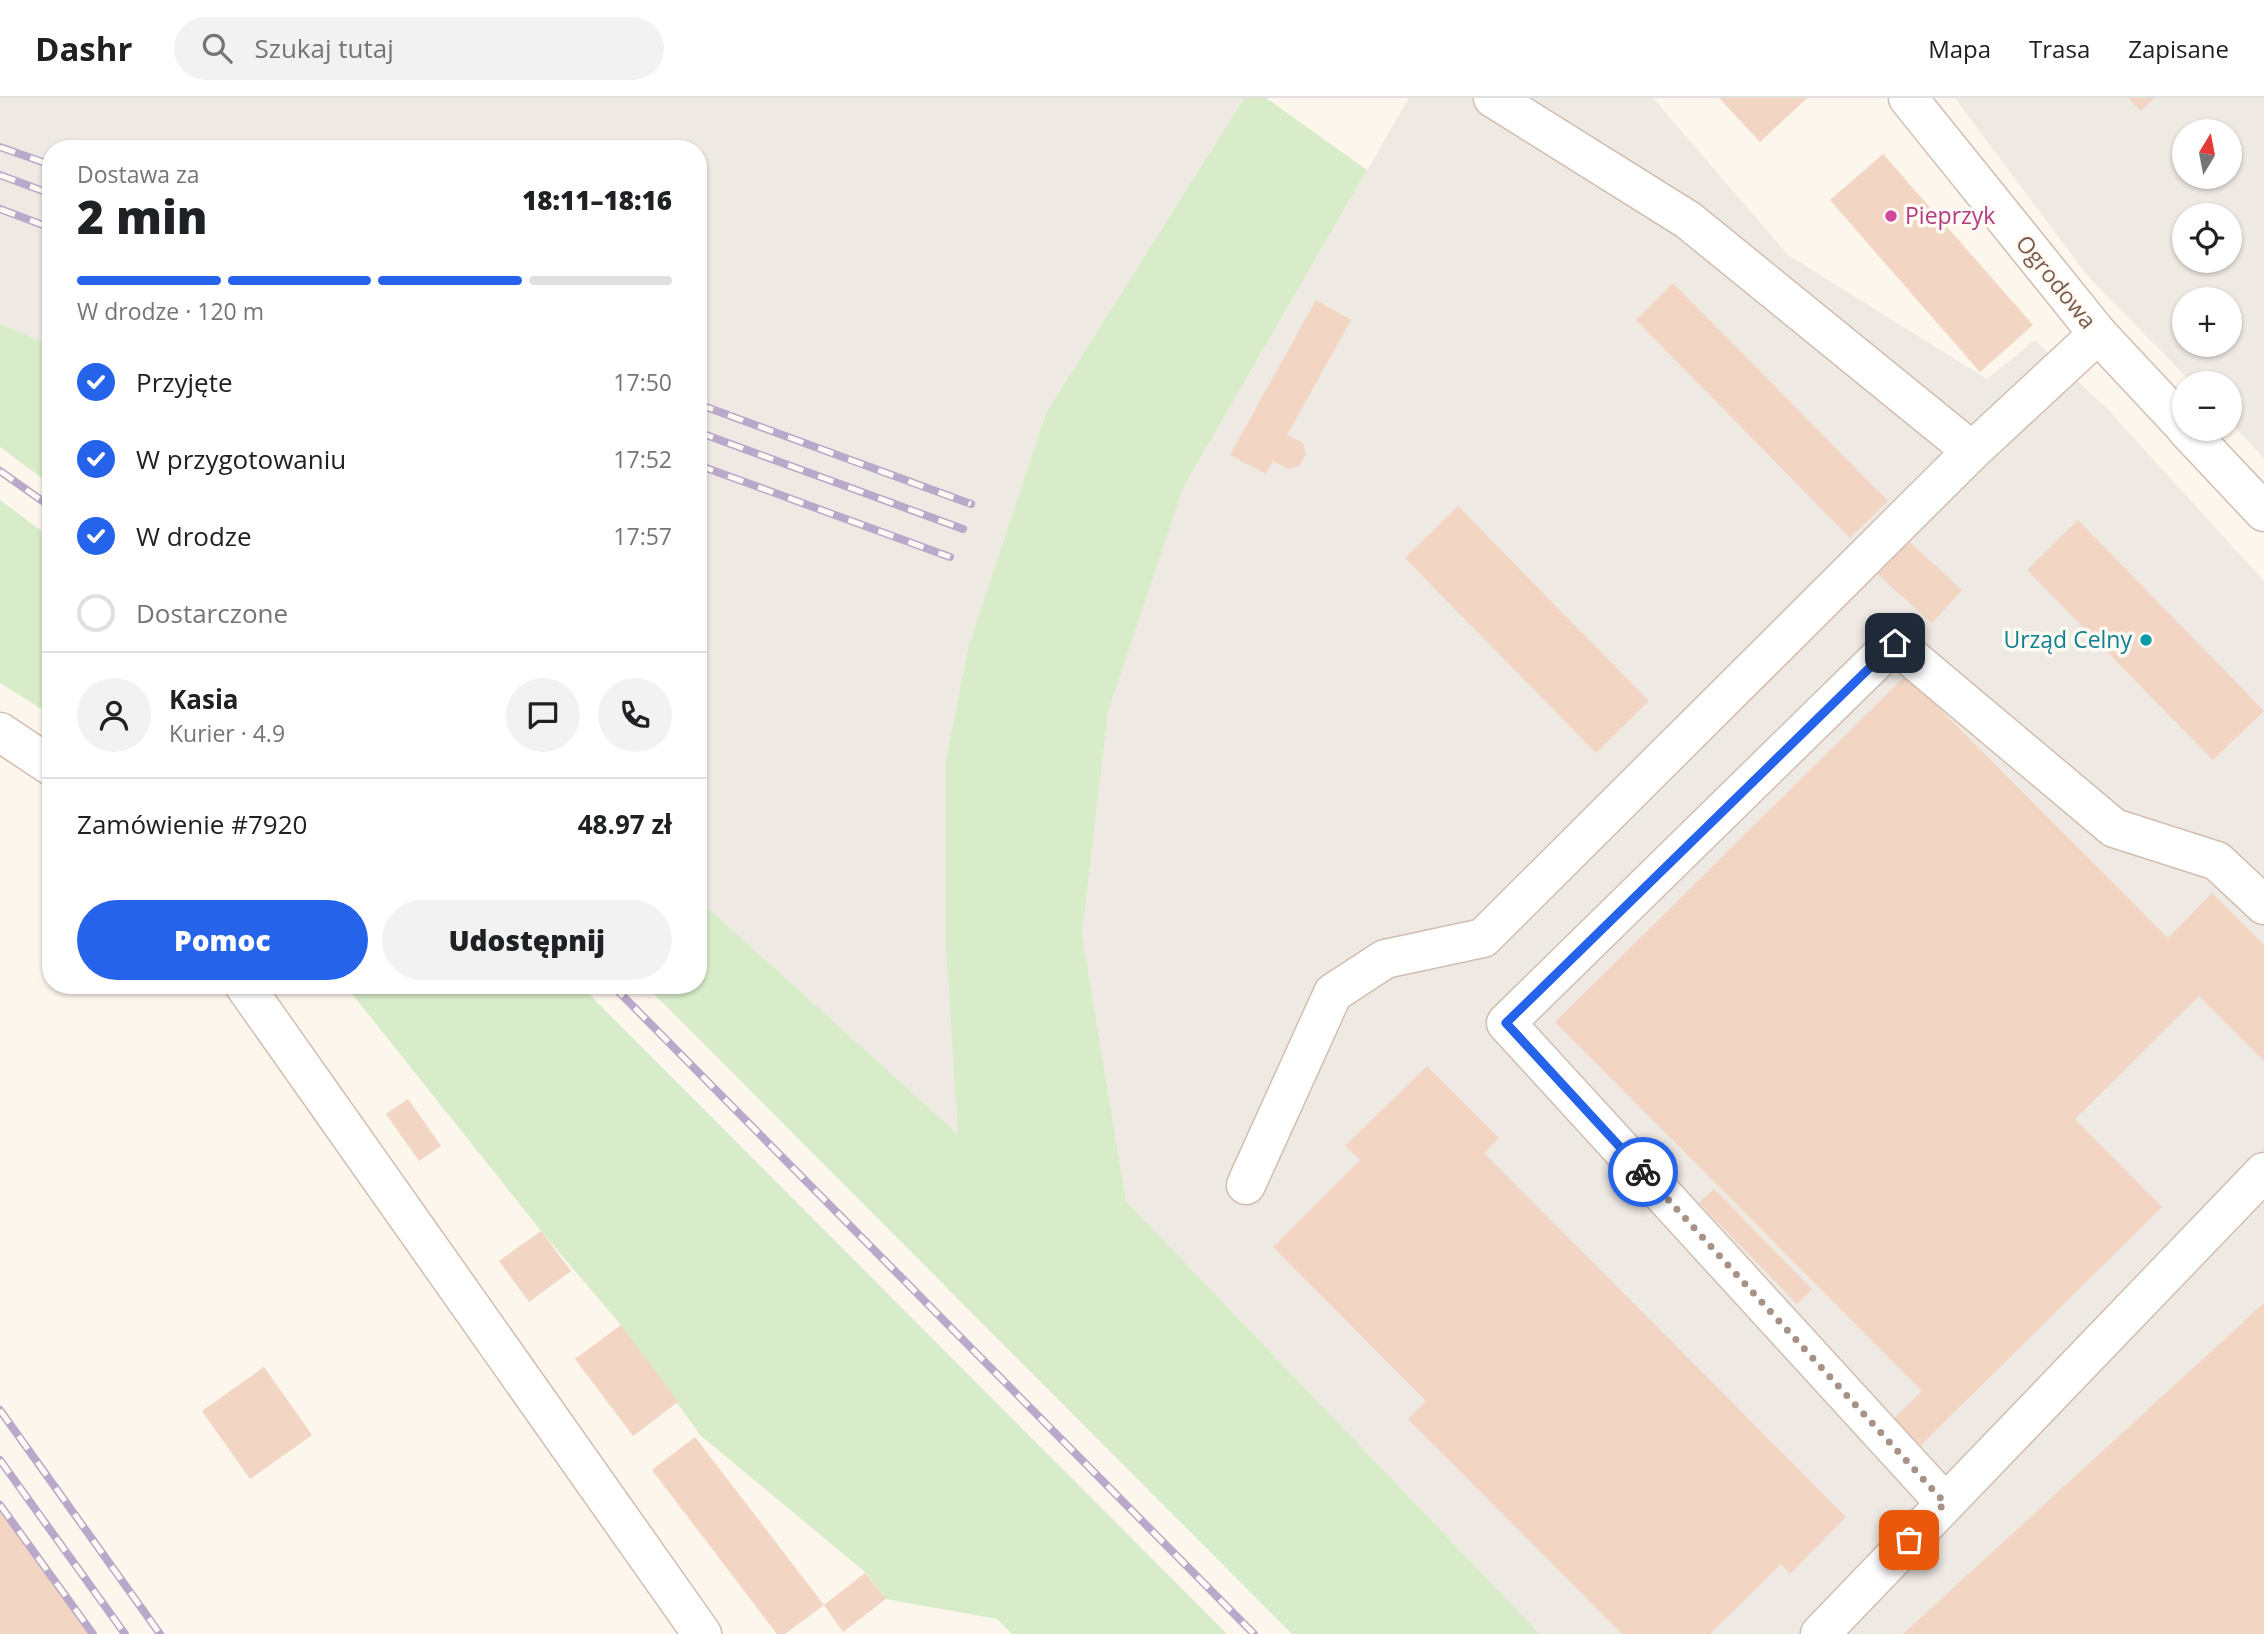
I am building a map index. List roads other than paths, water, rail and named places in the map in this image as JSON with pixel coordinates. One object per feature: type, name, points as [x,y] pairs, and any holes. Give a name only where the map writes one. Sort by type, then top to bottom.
[{"type":"street","points":[[1493,98],[1688,220],[1972,451]]},
{"type":"street","name":"Ogrodowa","points":[[1908,98],[2098,334],[2172,414]]},
{"type":"street","points":[[1245,1185],[1333,993],[1385,959],[1483,937],[1972,451],[2098,334]]},
{"type":"street","name":"Ogrodowa","points":[[2197,441],[2264,512]]},
{"type":"street","points":[[1945,1503],[1506,1023],[1895,643],[2114,828],[2217,861],[2264,905]]},
{"type":"street","points":[[0,732],[42,760]]},
{"type":"street","points":[[250,994],[702,1634]]},
{"type":"street","points":[[1820,1634],[2264,1172]]},
{"type":"railway","points":[[0,147],[42,162]]},
{"type":"railway","points":[[0,175],[42,191]]},
{"type":"railway","points":[[0,209],[42,225]]},
{"type":"railway","points":[[707,407],[971,504]]},
{"type":"railway","points":[[707,435],[963,529]]},
{"type":"railway","points":[[707,468],[950,557]]},
{"type":"railway","points":[[0,471],[42,501]]},
{"type":"railway","points":[[621,994],[1254,1634]]},
{"type":"railway","points":[[0,1410],[160,1634]]},
{"type":"railway","points":[[0,1460],[125,1634]]},
{"type":"railway","points":[[0,1505],[93,1634]]},
{"type":"place","name":"Pieprzyk","points":[[1891,216]]},
{"type":"place","name":"Urząd Celny","points":[[2146,640]]}]
